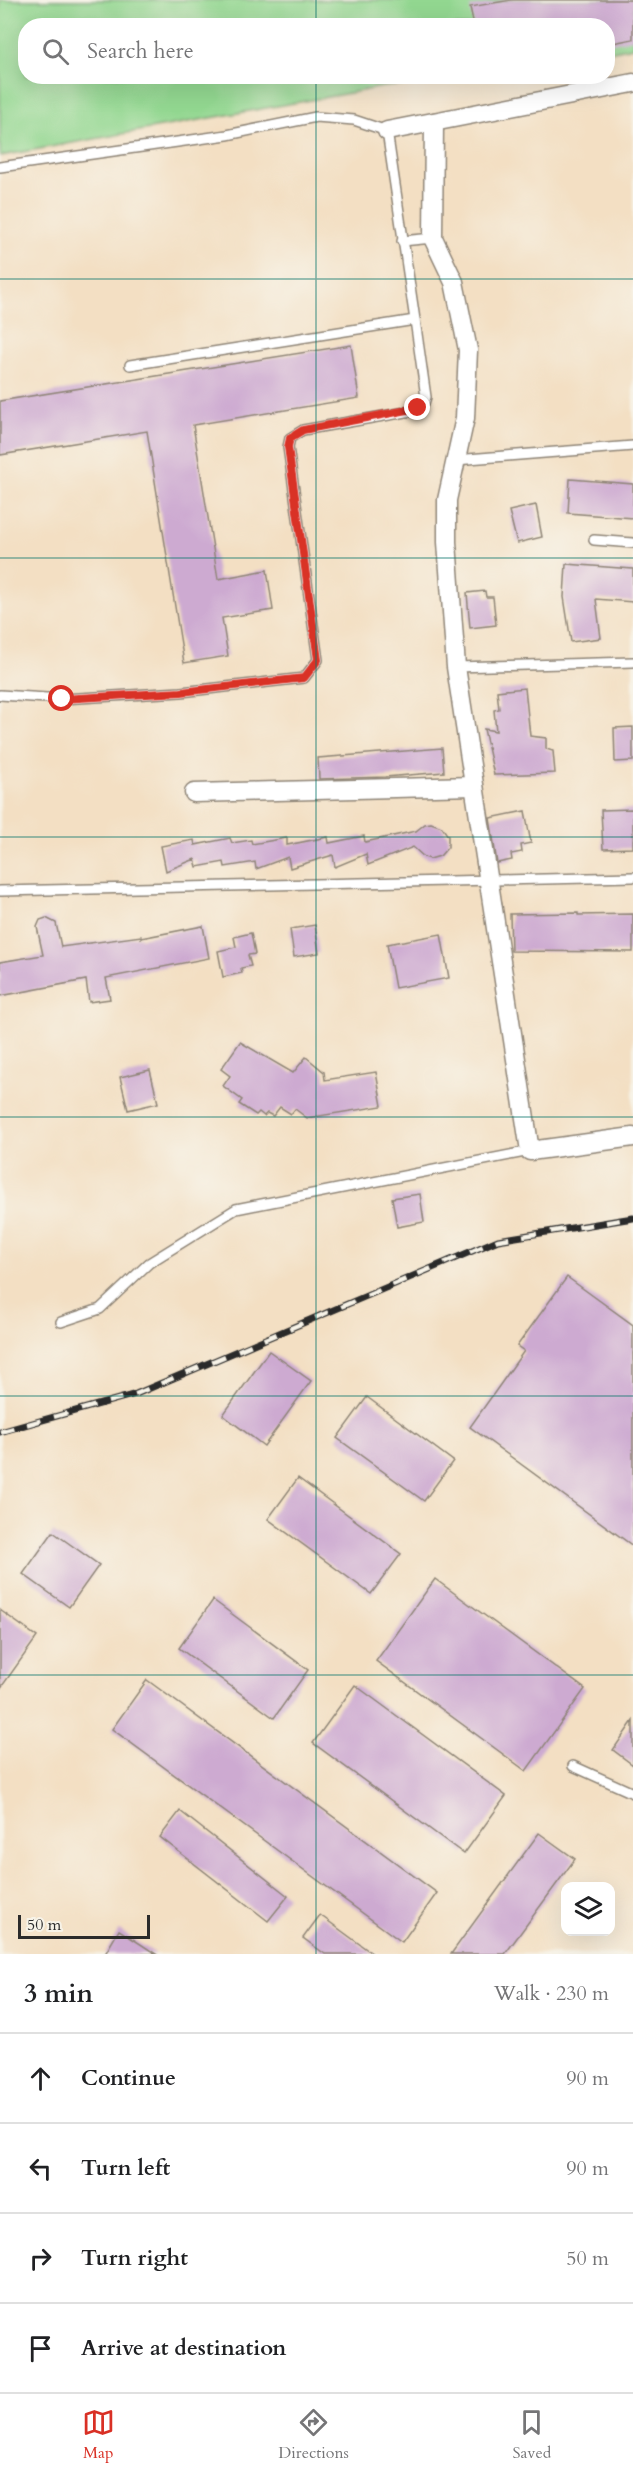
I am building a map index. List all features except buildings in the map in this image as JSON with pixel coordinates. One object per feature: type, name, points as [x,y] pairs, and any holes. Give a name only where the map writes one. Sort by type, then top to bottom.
[{"type":"street","points":[[387,131],[633,83]]},
{"type":"street","points":[[434,122],[434,238],[454,282],[468,350],[465,418],[447,500],[447,542],[456,667],[530,1150],[633,1137]]},
{"type":"street","points":[[194,793],[474,786]]},
{"type":"lane","points":[[0,167],[227,135],[316,117],[354,120],[387,131],[426,397],[424,403],[412,411],[303,430],[290,438],[288,447],[318,660],[304,678],[181,692],[62,699],[0,694]]},
{"type":"lane","points":[[402,241],[434,238]]},
{"type":"lane","points":[[130,365],[415,320]]},
{"type":"lane","points":[[456,460],[633,446]]},
{"type":"lane","points":[[594,540],[633,543]]},
{"type":"lane","points":[[456,667],[633,662]]},
{"type":"lane","points":[[0,891],[633,877]]},
{"type":"lane","points":[[61,1322],[100,1309],[149,1263],[236,1209],[530,1150]]},
{"type":"lane","points":[[573,1766],[633,1792]]},
{"type":"green space","points":[[0,0],[633,0],[633,47],[615,51],[615,18],[18,18],[18,84],[420,84],[383,87],[0,156]]},
{"type":"railway","points":[[0,1432],[136,1394],[498,1240],[633,1218]]},
{"type":"route","points":[[62,699],[181,692],[304,678],[318,660],[288,447],[290,438],[303,430],[412,411],[418,408]]}]
